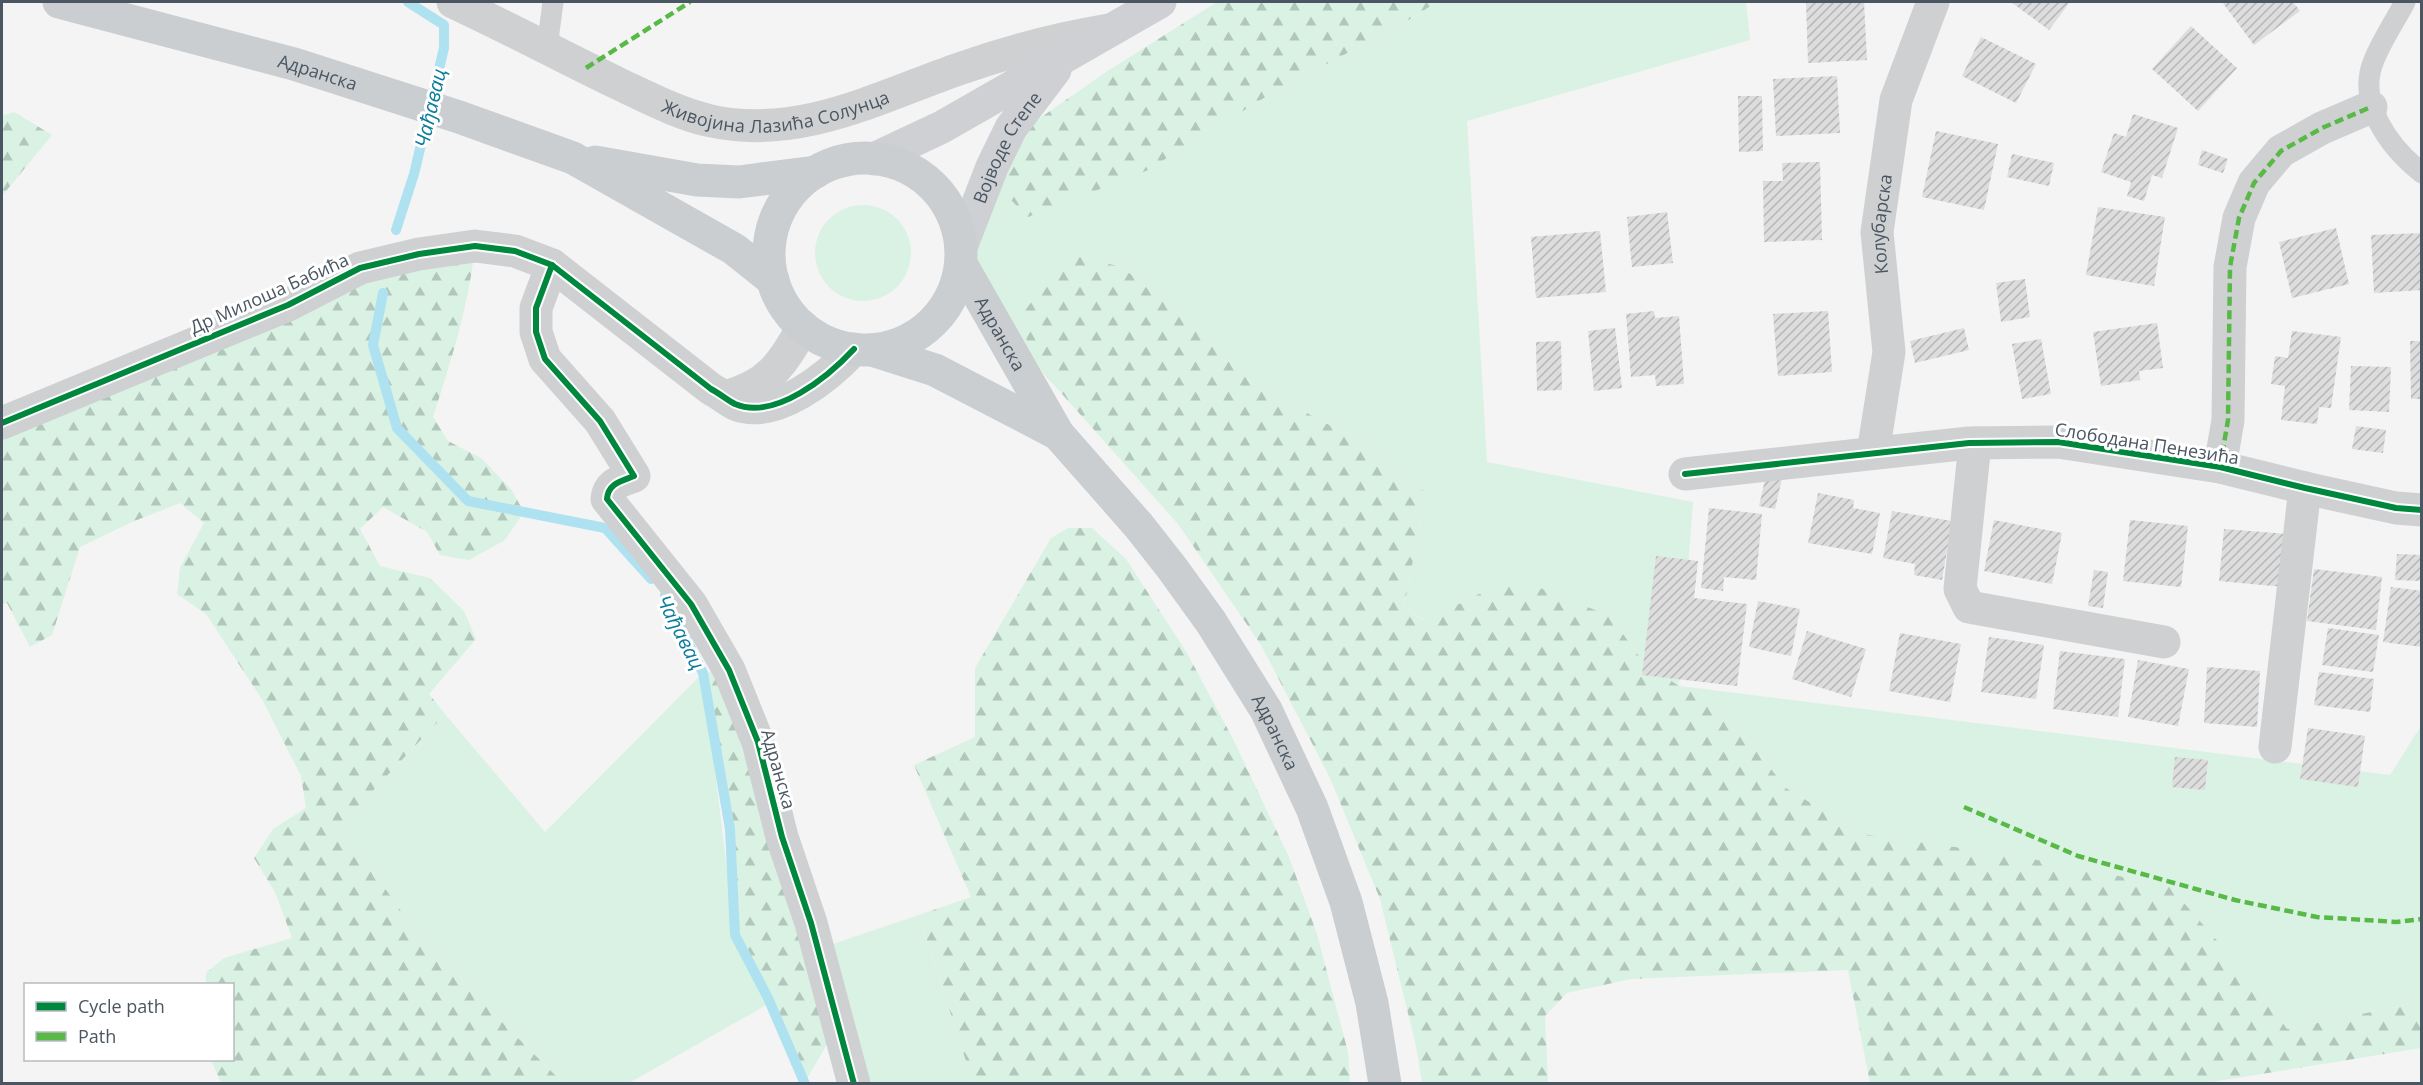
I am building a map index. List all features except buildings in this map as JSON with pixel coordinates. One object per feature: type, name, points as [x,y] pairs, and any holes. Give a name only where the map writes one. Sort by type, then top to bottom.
[{"type":"main road","name":"Адранска","points":[[59,2],[294,64],[459,117],[573,158],[697,180],[739,182],[816,172]]},
{"type":"main road","name":"Адранска","points":[[573,158],[734,249],[772,280]]},
{"type":"main road","points":[[854,159],[874,159],[892,162],[910,170],[926,180],[940,194],[957,228],[961,255],[957,281],[951,296],[932,323],[905,342],[863,349],[835,346],[802,327],[789,314],[772,280],[769,262],[770,244],[780,210],[789,195],[816,172],[854,159]]},
{"type":"main road","name":"Адранска","points":[[961,255],[1058,434],[1139,526],[1172,568],[1211,622],[1266,710],[1312,808],[1346,902],[1372,1003],[1385,1083]]},
{"type":"main road","name":"Адранска","points":[[863,349],[935,370],[1058,434]]},
{"type":"street","name":"Живојина Лазића Солунца","points":[[453,2],[688,115],[733,125],[757,126],[803,122],[850,110],[958,69],[1034,45],[1110,30]]},
{"type":"street","name":"Војводе Степе","points":[[874,159],[942,127],[1160,2]]},
{"type":"street","name":"Колубарска","points":[[1873,453],[1889,352],[1877,232],[1896,100],[1932,2]]},
{"type":"street","name":"Војводе Степе","points":[[961,255],[992,167],[1011,128],[1064,58]]},
{"type":"street","name":"Слободана Пенезића","points":[[2220,467],[2228,420],[2230,267],[2239,218],[2254,183],[2281,151],[2322,128],[2371,107]]},
{"type":"street","name":"Др Милоша Бабића","points":[[2,423],[288,305],[360,268],[419,254],[475,246],[515,251],[552,265],[711,388],[736,404],[748,406],[779,403],[824,378],[863,349]]},
{"type":"street","name":"Адранска","points":[[552,265],[536,308],[536,333],[545,359],[600,421],[634,476],[614,483],[607,491],[607,499],[691,604],[729,670],[759,742],[782,837],[811,923],[854,1083]]},
{"type":"street","points":[[725,397],[752,387],[773,372],[785,359],[802,327]]},
{"type":"street","name":"Слободана Пенезића","points":[[1685,474],[1975,442],[2058,442],[2220,467],[2396,508],[2421,510]]},
{"type":"street","points":[[1975,442],[1960,589],[1969,608],[2164,642]]},
{"type":"street","points":[[2275,747],[2305,488]]},
{"type":"lane","points":[[547,48],[553,2]]},
{"type":"lane","points":[[2405,2],[2373,61],[2369,82],[2371,107],[2387,136],[2421,173]]},
{"type":"green space","points":[[1217,2],[1437,2],[1407,21],[1267,96],[1146,171],[1028,217],[1011,200],[1004,183],[1013,153],[1030,125],[1106,72]]},
{"type":"green space","points":[[1437,2],[1746,2],[1750,40],[1467,121],[1487,462],[1693,502],[1679,686],[1644,663],[1610,616],[1485,591],[1426,621],[1404,607],[1426,493],[1375,450],[1252,383],[1197,329],[1122,267],[1076,256],[1029,357],[974,258],[977,230],[1013,153],[1267,96],[1407,21]]},
{"type":"green space","points":[[14,112],[52,135],[2,196],[2,116]]},
{"type":"green space","points":[[863,205],[881,209],[897,219],[907,235],[911,253],[907,271],[897,287],[881,297],[863,301],[845,297],[829,287],[819,271],[815,253],[819,235],[829,219],[845,209]]},
{"type":"green space","points":[[475,246],[464,311],[433,417],[448,441],[481,458],[511,489],[524,512],[505,540],[469,560],[440,555],[427,532],[383,507],[360,529],[380,566],[430,578],[464,611],[476,639],[429,694],[445,714],[340,826],[407,919],[503,1023],[563,1083],[221,1083],[211,1061],[234,1061],[234,983],[206,983],[206,973],[224,958],[292,938],[275,892],[254,858],[273,829],[306,808],[301,776],[263,701],[206,614],[177,594],[180,568],[204,523],[180,503],[132,522],[80,547],[52,635],[30,647],[7,603],[2,604],[2,423],[288,305]]},
{"type":"green space","points":[[1076,256],[1122,267],[1197,329],[1252,383],[1375,450],[1426,493],[1404,607],[1425,621],[1485,591],[1525,582],[1610,616],[1644,663],[1679,686],[1696,688],[1744,735],[1786,788],[1862,834],[2011,855],[2169,886],[2256,985],[2287,1029],[2421,1002],[2421,1048],[2206,1083],[1870,1083],[1848,970],[1631,979],[1567,993],[1545,1016],[1548,1083],[1422,1083],[1416,1046],[1380,899],[1330,778],[1261,645],[1178,524],[1029,357],[1023,313],[1050,278]]},
{"type":"green space","points":[[1068,528],[1092,528],[1126,559],[1187,653],[1233,739],[1289,857],[1317,934],[1348,1052],[1350,1083],[973,1083],[919,915],[971,897],[914,765],[975,737],[975,668],[1051,538]]},
{"type":"green space","points":[[729,670],[838,1025],[805,1082],[768,998],[735,935],[730,828],[703,673]]},
{"type":"green space","points":[[703,673],[735,935],[770,1003],[629,1083],[563,1083],[503,1023],[407,919],[340,826],[445,714],[545,832]]},
{"type":"green space","points":[[1696,688],[2390,775],[2421,726],[2421,1002],[2287,1029],[2256,985],[1862,834],[1786,788],[1744,735]]},
{"type":"green space","points":[[919,915],[973,1083],[854,1083],[818,949]]},
{"type":"waterway","name":"Чађавац","points":[[396,230],[414,174],[444,48],[444,25],[408,2]]},
{"type":"waterway","name":"Чађавац","points":[[383,293],[373,345],[397,428],[468,501],[605,528],[651,579]]},
{"type":"waterway","name":"Чађавац","points":[[665,595],[703,673],[730,829],[735,935],[768,998],[805,1084]]},
{"type":"marked path","points":[[586,68],[690,2]]},
{"type":"marked path","points":[[2220,467],[2228,420],[2230,267],[2239,218],[2254,183],[2281,151],[2322,128],[2371,107]]},
{"type":"marked path","points":[[1964,807],[2078,856],[2235,900],[2317,917],[2397,922],[2422,919]]},
{"type":"cycle path","points":[[2,423],[288,305],[360,268],[419,254],[475,246],[515,251],[552,265],[711,389],[735,404],[751,408],[784,401],[816,383],[854,349]]},
{"type":"cycle path","points":[[552,265],[536,308],[536,332],[545,359],[600,421],[634,476],[613,486],[607,499],[691,604],[729,670],[758,742],[782,837],[811,923],[854,1084]]},
{"type":"cycle path","points":[[1685,474],[1969,443],[2058,442],[2220,467],[2396,508],[2422,510]]}]
